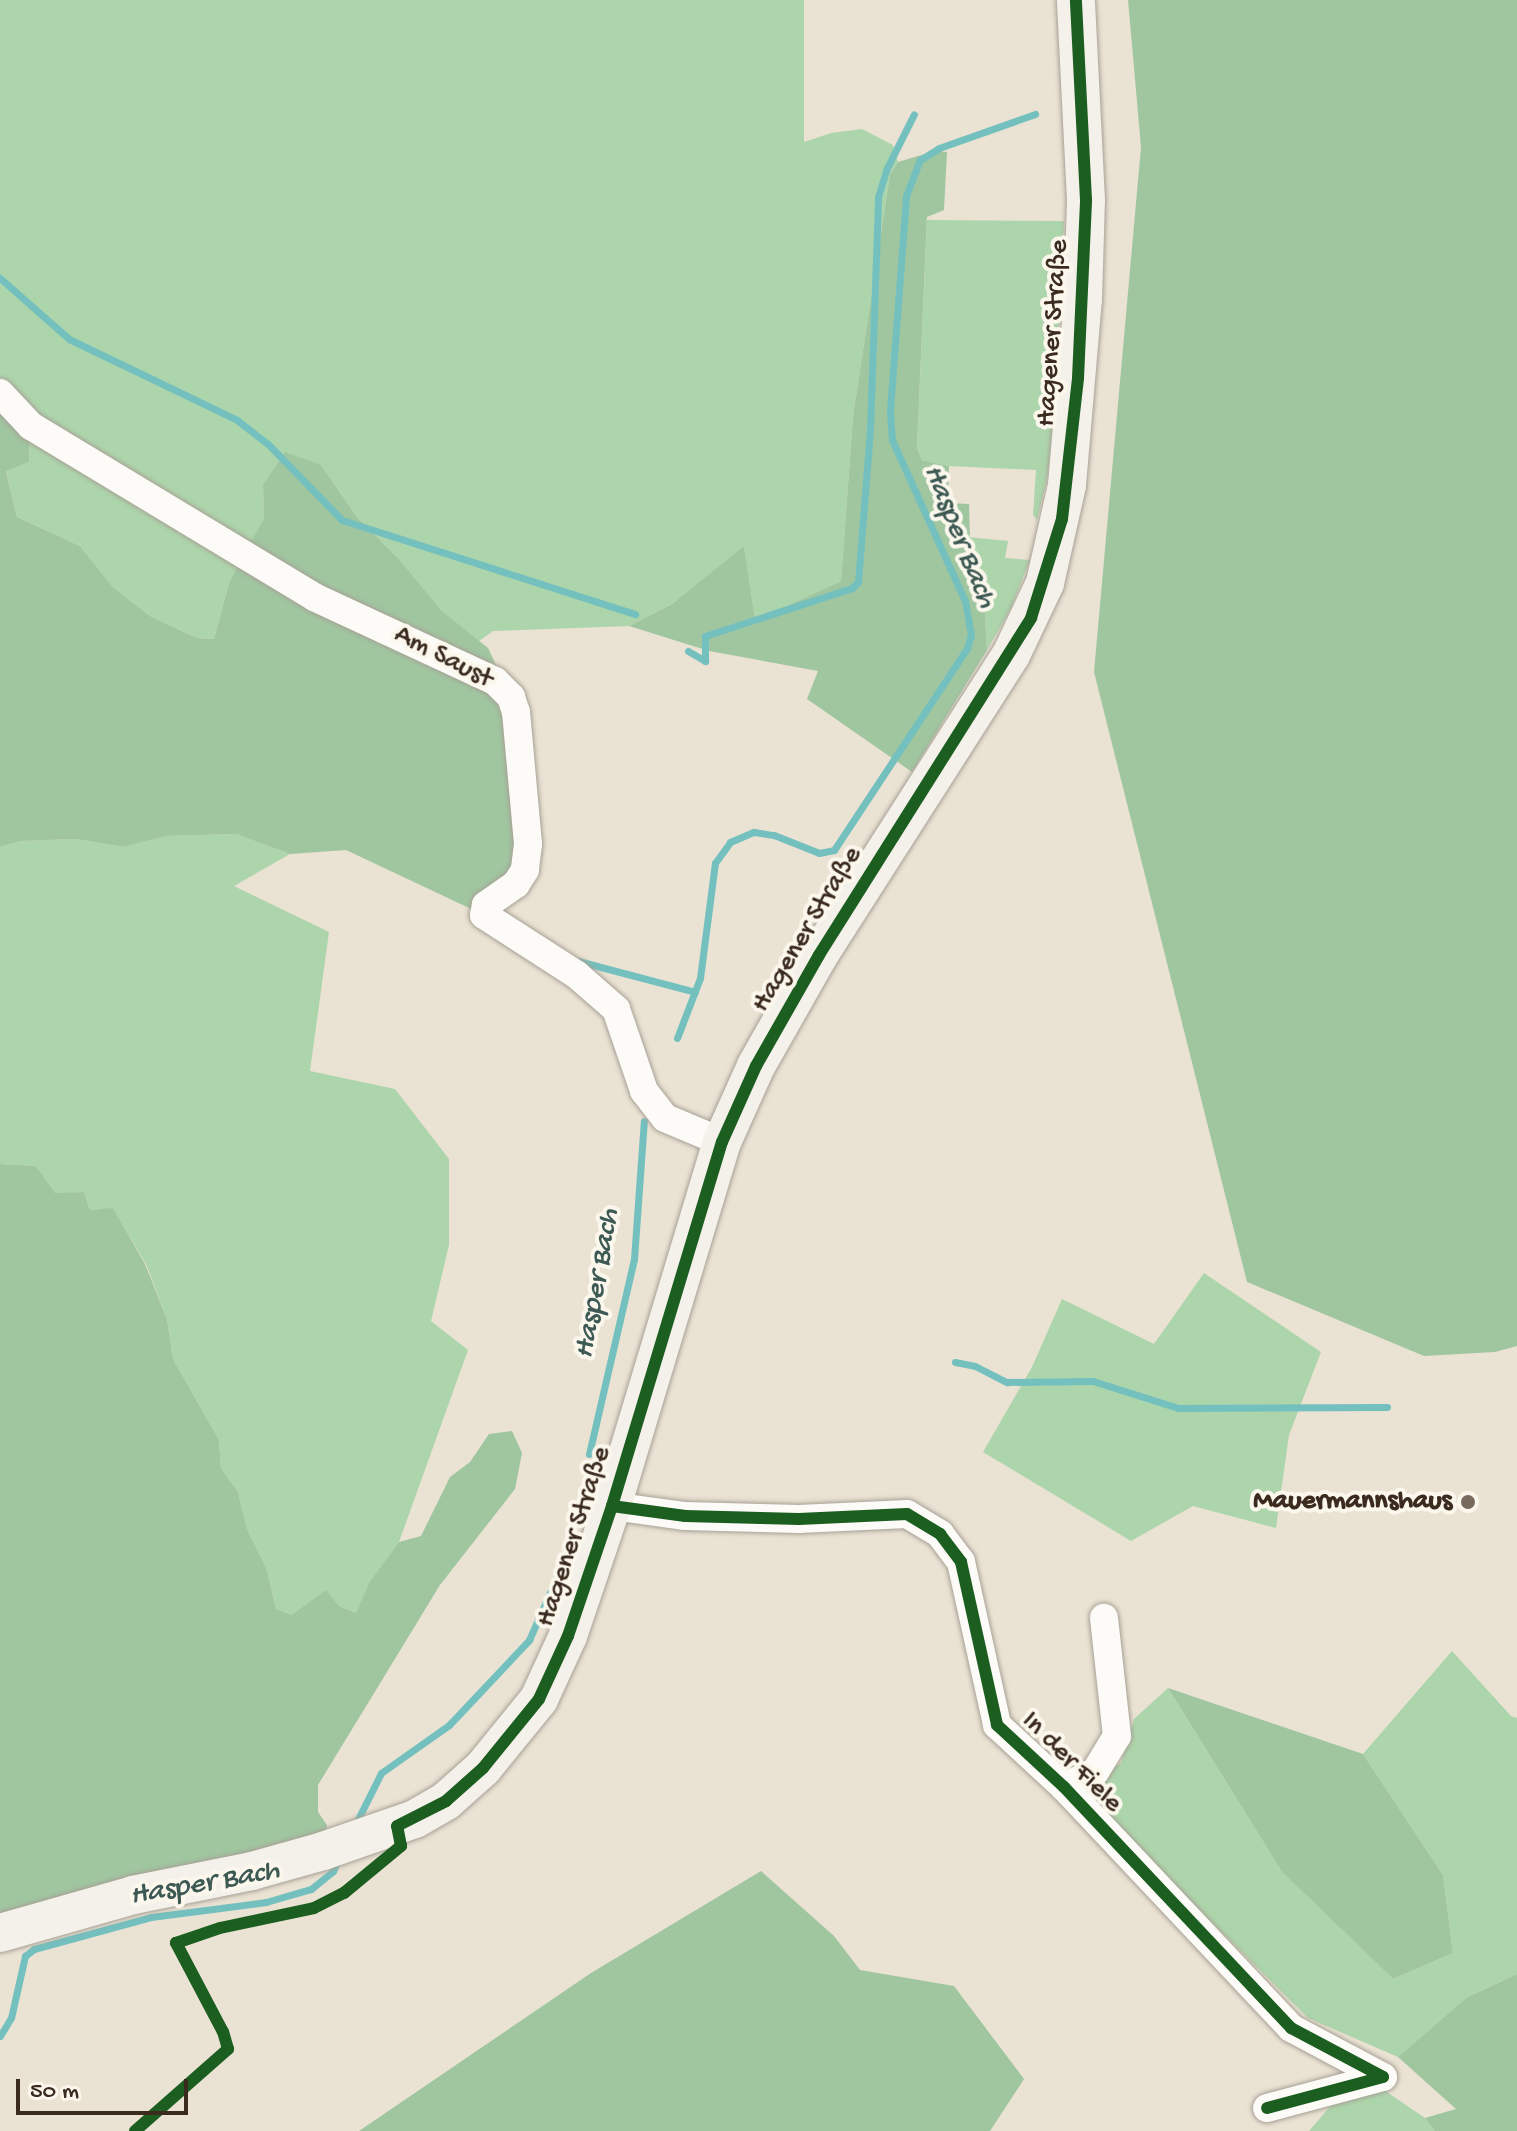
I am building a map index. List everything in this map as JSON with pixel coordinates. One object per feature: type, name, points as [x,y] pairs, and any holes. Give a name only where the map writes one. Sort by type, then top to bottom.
[{"type":"main road","name":"Hagener Straße","points":[[0,1933],[133,1895],[252,1871],[323,1851],[415,1819],[446,1801],[483,1768],[539,1699],[568,1636],[612,1506],[722,1142],[790,1003],[1011,655],[1045,583],[1067,485],[1083,300],[1086,200],[1076,0]]},
{"type":"street","name":"Am Saust","points":[[0,393],[31,426],[314,597],[495,681],[503,689],[516,712],[528,844],[525,870],[516,884],[486,905],[484,915],[577,975],[616,1009],[644,1091],[665,1118],[722,1142]]},
{"type":"street","name":"In der Fiele","points":[[612,1506],[685,1516],[757,1518],[907,1514],[940,1534],[961,1562],[997,1725],[1064,1787],[1291,2028],[1383,2077],[1267,2108]]},
{"type":"street","name":"In der Fiele","points":[[1064,1787],[1095,1772],[1117,1736],[1104,1618]]},
{"type":"green space","points":[[0,0],[804,0],[804,142],[831,133],[862,129],[893,145],[898,162],[890,174],[853,416],[841,581],[754,622],[744,547],[672,604],[629,626],[493,631],[479,641],[441,610],[400,560],[357,517],[321,465],[263,485],[264,518],[247,551],[0,390]]},
{"type":"green space","points":[[1128,0],[1517,0],[1517,1346],[1495,1352],[1424,1356],[1247,1282],[1094,672],[1141,147]]},
{"type":"green space","points":[[935,151],[947,152],[944,210],[927,217],[917,448],[922,460],[949,466],[948,503],[969,504],[971,576],[983,579],[987,650],[912,772],[807,699],[818,671],[709,651],[629,626],[672,604],[744,546],[755,621],[841,581],[853,416],[890,174],[898,162]]},
{"type":"green space","points":[[927,220],[1064,221],[1054,411],[1048,474],[1037,520],[1033,515],[1036,470],[949,466],[922,460],[917,448]]},
{"type":"green space","points":[[0,397],[30,429],[29,462],[6,471],[17,517],[80,546],[113,587],[150,616],[197,638],[214,639],[229,583],[264,518],[263,485],[285,452],[321,465],[357,517],[400,560],[441,610],[488,648],[511,697],[528,844],[484,915],[346,850],[290,854],[236,834],[167,836],[123,847],[76,839],[21,841],[0,847]]},
{"type":"green space","points":[[30,429],[245,555],[229,583],[214,639],[197,638],[150,616],[113,587],[80,546],[17,517],[6,470],[29,462]]},
{"type":"green space","points":[[967,537],[1008,541],[1005,558],[1030,560],[1011,608],[987,650],[983,579],[971,576]]},
{"type":"green space","points":[[236,834],[290,854],[234,886],[329,932],[310,1071],[395,1089],[449,1159],[449,1245],[431,1321],[468,1350],[399,1542],[369,1584],[356,1613],[339,1606],[292,1615],[276,1609],[267,1570],[247,1529],[238,1492],[221,1468],[219,1440],[173,1359],[167,1319],[146,1264],[113,1209],[90,1210],[84,1192],[55,1194],[36,1166],[0,1164],[0,847],[21,841],[76,839],[123,847],[167,836]]},
{"type":"green space","points":[[0,1164],[36,1166],[55,1193],[84,1192],[90,1210],[113,1208],[145,1264],[167,1319],[173,1359],[219,1440],[221,1468],[238,1492],[247,1529],[267,1570],[276,1609],[292,1615],[326,1590],[339,1606],[356,1613],[369,1583],[399,1542],[421,1536],[450,1477],[470,1462],[489,1434],[512,1431],[522,1453],[515,1489],[440,1585],[318,1785],[318,1812],[327,1825],[323,1851],[0,1932]]},
{"type":"green space","points":[[1204,1273],[1321,1352],[1289,1435],[1276,1528],[1193,1506],[1131,1541],[983,1452],[1032,1367],[1062,1299],[1154,1344]]},
{"type":"green space","points":[[1452,1651],[1511,1716],[1517,1718],[1517,1974],[1466,1998],[1398,2057],[1308,2018],[1078,1789],[1121,1763],[1134,1719],[1168,1688],[1282,1872],[1393,1979],[1453,1953],[1443,1875],[1363,1754]]},
{"type":"green space","points":[[1168,1688],[1363,1754],[1443,1875],[1453,1953],[1393,1979],[1282,1872]]},
{"type":"green space","points":[[761,1871],[834,1936],[860,1970],[954,1986],[1024,2079],[990,2131],[359,2131],[591,1973]]},
{"type":"green space","points":[[1517,1974],[1517,2131],[1435,2131],[1425,2118],[1456,2109],[1398,2057],[1466,1998]]},
{"type":"green space","points":[[1359,2073],[1425,2118],[1435,2131],[1309,2131]]},
{"type":"waterway","points":[[688,651],[705,661],[705,636],[852,588],[858,582],[870,430],[878,197],[887,168],[914,114]]},
{"type":"waterway","name":"Hasper Bach","points":[[677,1038],[700,978],[715,863],[730,842],[754,832],[774,835],[819,853],[834,850],[967,648],[971,635],[965,601],[892,440],[890,410],[906,196],[920,160],[939,148],[1035,114]]},
{"type":"waterway","points":[[0,278],[69,339],[237,420],[268,444],[342,520],[635,614]]},
{"type":"waterway","points":[[578,961],[695,992]]},
{"type":"waterway","name":"Hasper Bach","points":[[589,1454],[634,1259],[644,1121]]},
{"type":"waterway","points":[[955,1362],[975,1366],[1007,1382],[1093,1381],[1178,1408],[1387,1407]]},
{"type":"waterway","name":"Hasper Bach","points":[[354,1827],[381,1773],[449,1725],[529,1640],[559,1572]]},
{"type":"waterway","name":"Hasper Bach","points":[[0,2036],[11,2018],[25,1956],[34,1949],[151,1917],[266,1902],[311,1889],[333,1871],[338,1860]]},
{"type":"cycle path","points":[[135,2131],[228,2049],[223,2032],[176,1943],[220,1928],[314,1908],[344,1893],[401,1846],[397,1826],[446,1801],[483,1768],[539,1699],[568,1636],[612,1506],[722,1142],[756,1066],[819,955],[1031,618],[1062,519],[1078,378],[1086,200],[1076,0]]},
{"type":"cycle path","points":[[612,1506],[685,1516],[799,1519],[907,1514],[940,1534],[961,1562],[997,1725],[1064,1787],[1291,2028],[1383,2077],[1267,2108]]},
{"type":"place","name":"Mauermannshaus","points":[[1468,1502]]}]
